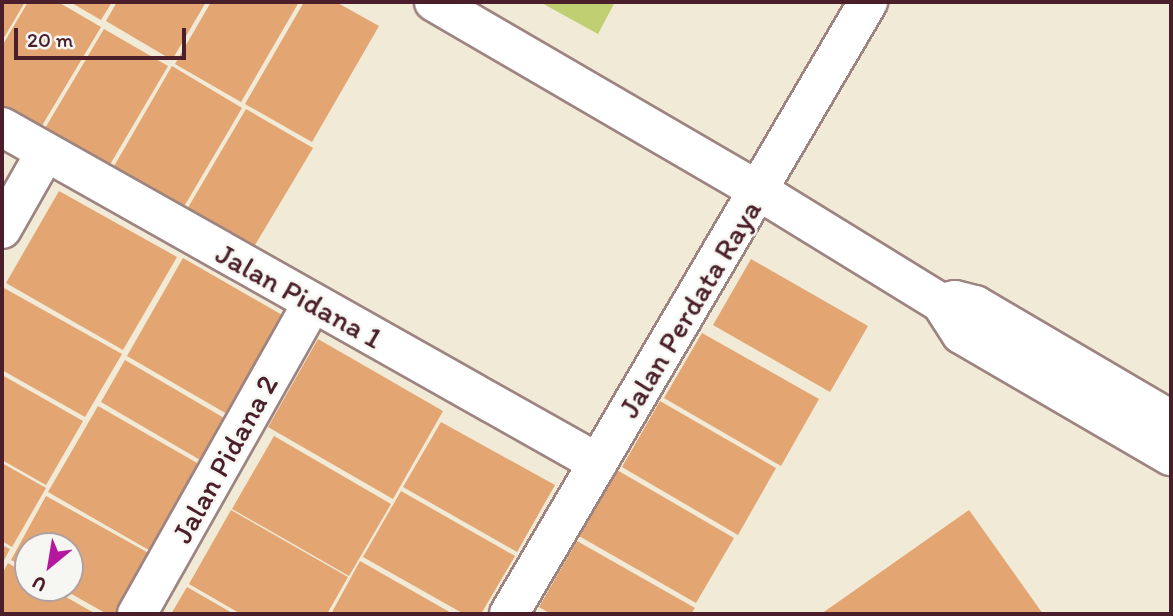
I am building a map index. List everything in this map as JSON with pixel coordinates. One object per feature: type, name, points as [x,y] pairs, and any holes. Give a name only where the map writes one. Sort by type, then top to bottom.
[{"type":"street","points":[[434,2],[759,191],[940,303],[961,334],[1171,456]]},
{"type":"street","name":"Jalan Perdata Raya","points":[[509,614],[868,2]]},
{"type":"street","name":"Jalan Pidana 1","points":[[2,127],[598,463]]},
{"type":"street","points":[[2,229],[45,153]]},
{"type":"street","points":[[940,303],[955,300],[975,305],[1171,420]]},
{"type":"street","name":"Jalan Pidana 2","points":[[137,614],[312,303]]},
{"type":"green space","points":[[540,2],[615,2],[598,34]]},
{"type":"building","points":[[2,2],[25,2],[2,41]]},
{"type":"building","points":[[28,2],[58,2],[101,27],[40,129],[2,105],[2,46]]},
{"type":"building","points":[[70,2],[112,2],[101,20]]},
{"type":"building","points":[[117,2],[206,2],[172,60],[106,21]]},
{"type":"building","points":[[211,2],[299,2],[241,102],[175,64]]},
{"type":"building","points":[[304,2],[336,2],[379,26],[312,142],[245,104]]},
{"type":"building","points":[[104,29],[168,66],[108,168],[44,130]]},
{"type":"building","points":[[172,66],[242,108],[182,210],[113,168]]},
{"type":"building","points":[[246,109],[313,148],[252,250],[186,211]]},
{"type":"building","points":[[59,191],[177,257],[123,350],[6,283]]},
{"type":"building","points":[[183,258],[289,319],[234,418],[127,356]]},
{"type":"building","points":[[751,259],[868,326],[830,392],[713,325]]},
{"type":"building","points":[[4,288],[122,354],[85,417],[2,370]]},
{"type":"building","points":[[702,333],[819,399],[781,466],[664,398]]},
{"type":"building","points":[[318,339],[443,411],[393,499],[268,427]]},
{"type":"building","points":[[125,360],[231,422],[207,464],[101,402]]},
{"type":"building","points":[[2,375],[83,421],[46,485],[2,460]]},
{"type":"building","points":[[660,401],[776,468],[738,535],[622,467]]},
{"type":"building","points":[[98,406],[204,467],[154,553],[48,492]]},
{"type":"building","points":[[441,422],[555,485],[517,552],[403,487]]},
{"type":"building","points":[[274,436],[391,504],[349,576],[232,509]]},
{"type":"building","points":[[2,463],[46,488],[21,532],[14,532],[12,547],[2,541]]},
{"type":"building","points":[[617,470],[734,538],[696,603],[579,536]]},
{"type":"building","points":[[401,491],[515,556],[481,614],[464,614],[363,557]]},
{"type":"building","points":[[46,496],[154,556],[121,614],[107,614],[84,601],[84,532],[26,532]]},
{"type":"building","points":[[231,510],[348,577],[327,614],[241,614],[189,584]]},
{"type":"building","points":[[969,510],[1043,614],[821,614]]},
{"type":"building","points":[[577,541],[695,608],[691,614],[551,614],[539,607]]},
{"type":"building","points":[[2,545],[10,549],[2,564]]},
{"type":"building","points":[[360,561],[453,614],[331,614]]},
{"type":"building","points":[[8,563],[14,567],[14,602],[75,602],[96,614],[2,614],[2,574]]},
{"type":"building","points":[[187,587],[234,614],[171,614]]}]
